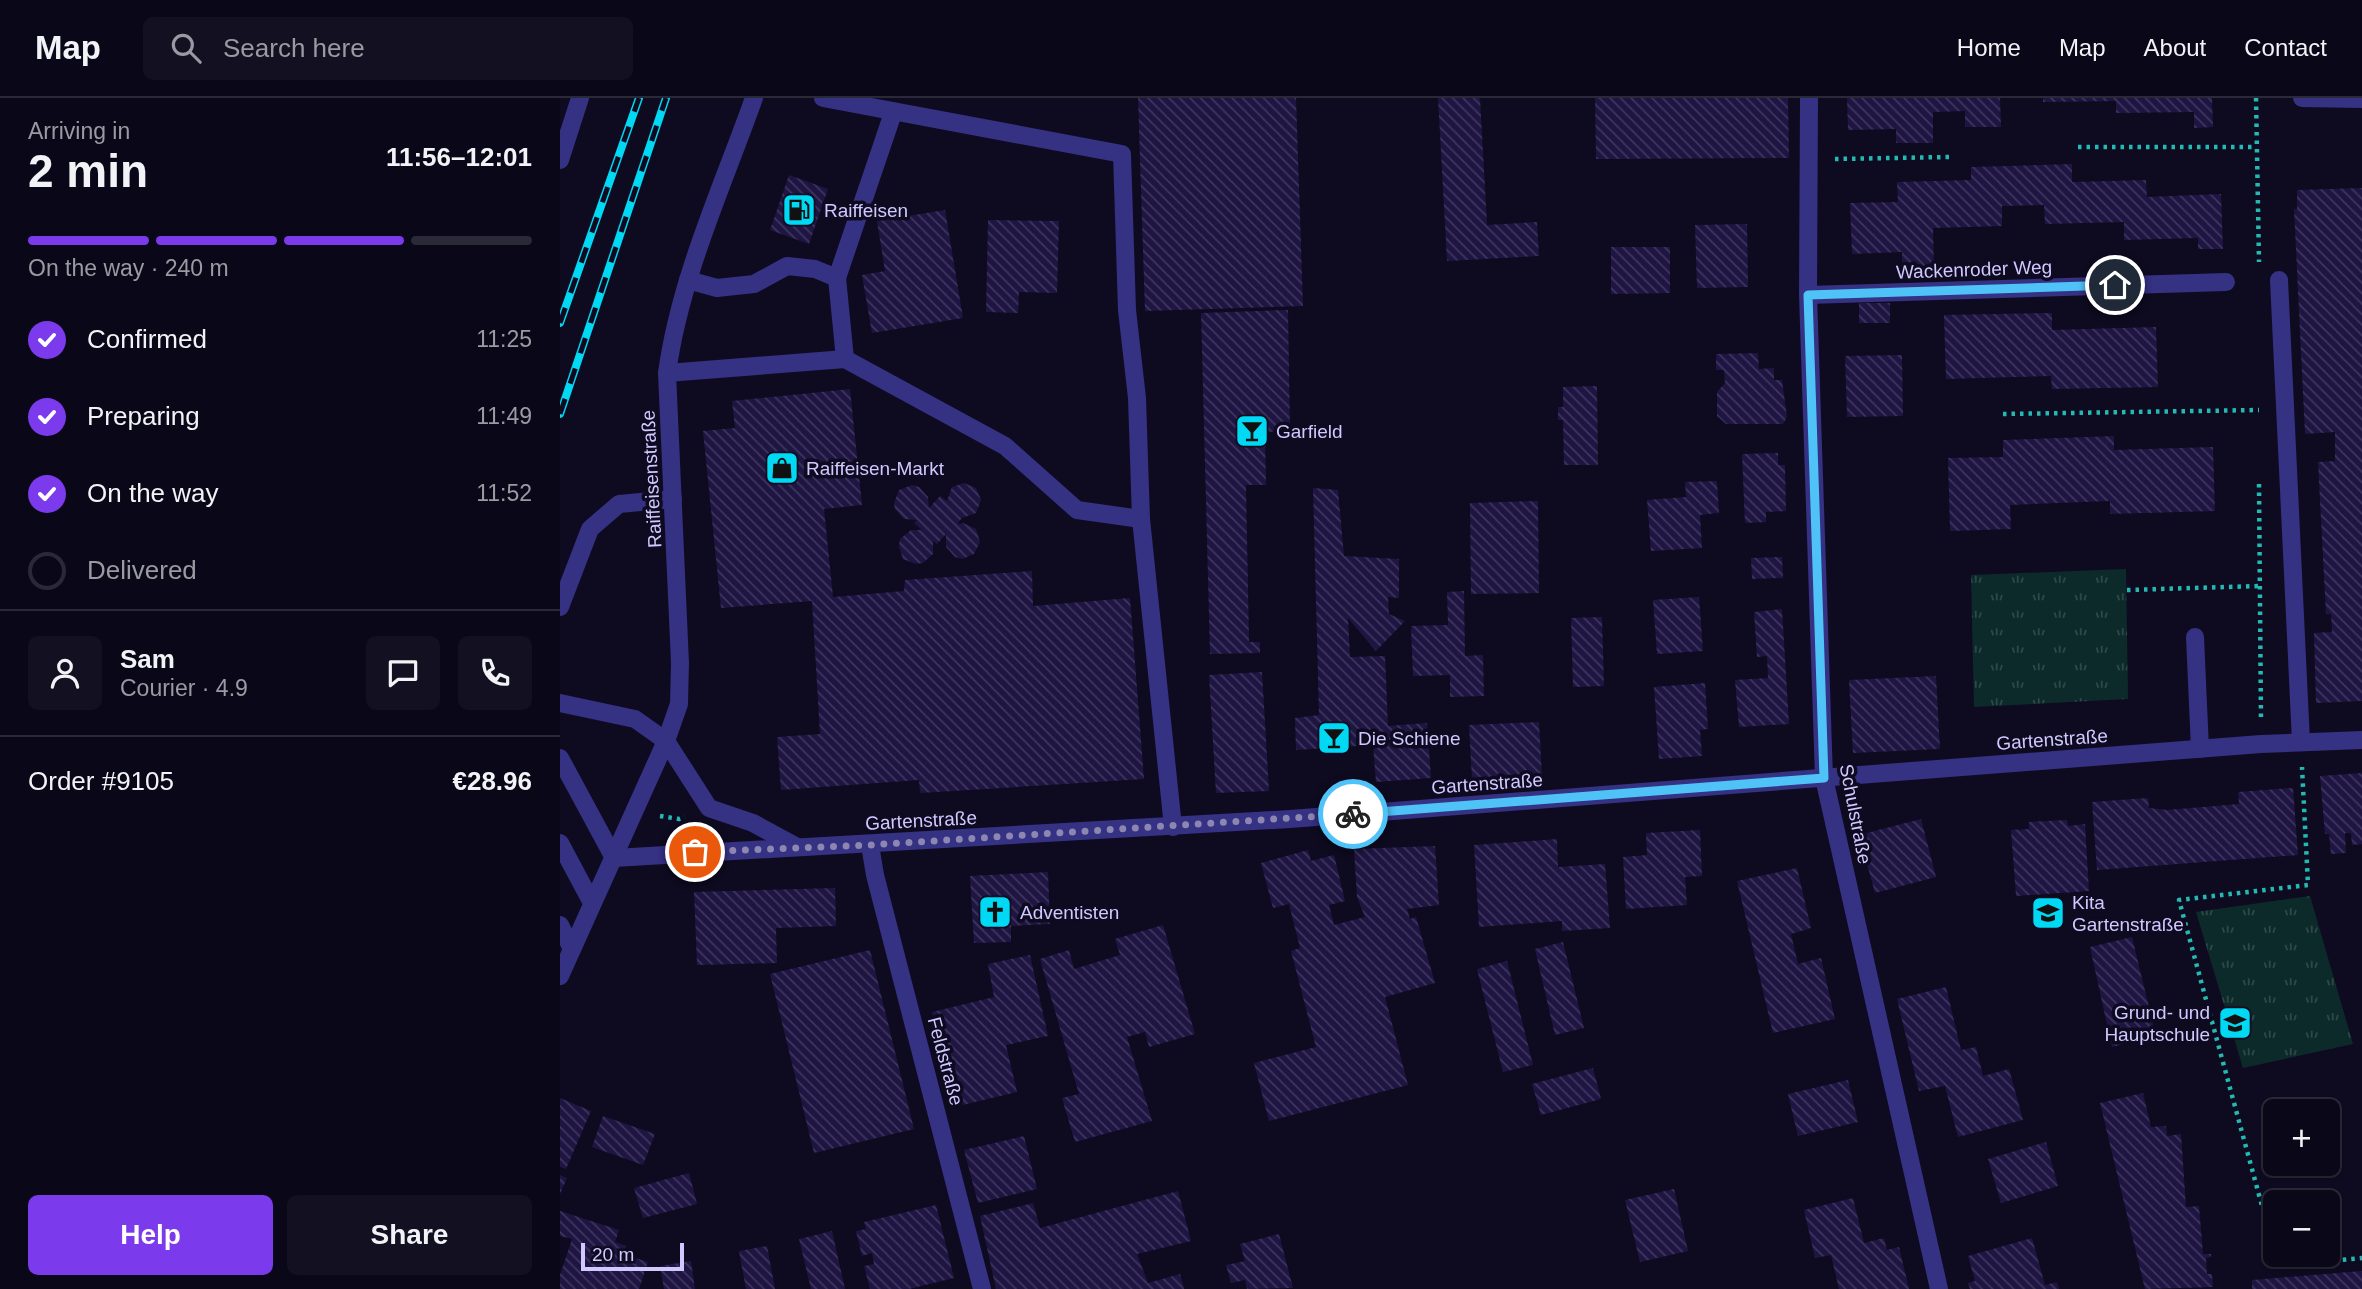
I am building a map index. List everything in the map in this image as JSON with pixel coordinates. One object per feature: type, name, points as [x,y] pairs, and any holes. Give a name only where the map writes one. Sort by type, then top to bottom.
[{"type":"street","points":[[560,160],[580,98]]},
{"type":"street","name":"Raiffeisenstraße","points":[[560,976],[666,741],[678,704],[680,663],[667,373],[673,334],[688,280],[754,98]]},
{"type":"street","points":[[823,98],[1122,153],[1126,298],[1137,398],[1141,519],[1173,827]]},
{"type":"street","name":"Schulstraße","points":[[1808,98],[1808,295],[1824,778],[1939,1289]]},
{"type":"street","points":[[2302,98],[2362,99]]},
{"type":"street","points":[[845,359],[837,278],[894,113]]},
{"type":"street","points":[[688,280],[717,288],[754,284],[786,266],[815,270],[837,278]]},
{"type":"street","points":[[2279,280],[2301,742]]},
{"type":"street","name":"Wackenroder Weg","points":[[1808,295],[2226,282]]},
{"type":"street","points":[[667,373],[845,359],[1005,446],[1077,510],[1141,519]]},
{"type":"street","points":[[560,607],[590,530],[619,504],[673,499]]},
{"type":"street","points":[[2195,637],[2200,749]]},
{"type":"street","points":[[560,703],[635,719],[666,741],[709,808],[753,823],[797,848]]},
{"type":"street","name":"Gartenstraße","points":[[614,858],[1173,827],[2200,749],[2362,740]]},
{"type":"street","points":[[560,758],[614,858]]},
{"type":"street","points":[[560,843],[592,902]]},
{"type":"street","name":"Feldstraße","points":[[870,845],[875,875],[982,1289]]},
{"type":"street","points":[[560,925],[572,949]]},
{"type":"path","points":[[2078,147],[2256,147]]},
{"type":"path","points":[[1810,159],[1950,157]]},
{"type":"path","points":[[2003,414],[2259,410]]},
{"type":"path","points":[[2127,590],[2260,586]]},
{"type":"path","points":[[2263,1211],[2179,900],[2308,885],[2301,742]]},
{"type":"path","points":[[635,811],[678,819],[709,808]]},
{"type":"path","points":[[2340,1260],[2362,1258]]},
{"type":"green space","points":[[2126,569],[2128,699],[1974,707],[1971,575]]},
{"type":"green space","points":[[2310,896],[2353,1044],[2243,1068],[2196,912]]},
{"type":"building","points":[[1138,98],[1296,98],[1303,306],[1145,311]]},
{"type":"building","points":[[1438,98],[1480,98],[1487,225],[1537,222],[1539,256],[1447,261]]},
{"type":"building","points":[[1595,98],[1788,98],[1789,158],[1596,159]]},
{"type":"building","points":[[1847,98],[2000,98],[2001,127],[1965,127],[1965,111],[1933,112],[1933,143],[1896,143],[1896,129],[1848,130]]},
{"type":"building","points":[[2043,98],[2212,98],[2213,127],[2194,128],[2194,112],[2116,113],[2116,101],[2043,102]]},
{"type":"building","points":[[2072,164],[2072,182],[2146,180],[2147,197],[2221,194],[2223,249],[2198,249],[2198,238],[2124,240],[2124,222],[2045,224],[2044,205],[2002,206],[2002,226],[1933,228],[1934,267],[1902,268],[1902,252],[1852,254],[1850,203],[1898,202],[1897,182],[1971,180],[1971,167]]},
{"type":"building","name":"Raiffeisen","points":[[789,175],[828,189],[809,244],[770,230]]},
{"type":"building","points":[[2362,188],[2362,701],[2316,703],[2314,633],[2332,632],[2331,614],[2326,614],[2318,462],[2335,461],[2335,432],[2305,434],[2294,209],[2297,209],[2297,190]]},
{"type":"building","points":[[945,210],[963,318],[872,333],[862,275],[885,271],[877,221]]},
{"type":"building","points":[[988,220],[1059,221],[1057,293],[1019,292],[1018,313],[986,312]]},
{"type":"building","points":[[1747,224],[1748,287],[1697,288],[1695,225]]},
{"type":"building","points":[[1611,247],[1670,247],[1670,293],[1611,294]]},
{"type":"building","points":[[1859,303],[1890,303],[1890,323],[1859,323]]},
{"type":"building","points":[[1288,310],[1290,431],[1265,432],[1266,485],[1246,485],[1249,642],[1260,642],[1260,653],[1210,654],[1201,313]]},
{"type":"building","points":[[2052,313],[2052,330],[2156,327],[2158,387],[2052,389],[2051,376],[1946,379],[1944,315]]},
{"type":"building","points":[[1758,353],[1759,369],[1774,368],[1774,380],[1782,380],[1787,417],[1783,424],[1726,424],[1717,416],[1717,392],[1725,383],[1724,370],[1716,370],[1716,354]]},
{"type":"building","points":[[1902,355],[1903,416],[1847,417],[1845,356]]},
{"type":"building","points":[[1597,386],[1598,465],[1564,465],[1563,420],[1558,420],[1558,407],[1563,407],[1563,387]]},
{"type":"building","points":[[850,389],[862,505],[824,509],[833,597],[904,591],[905,580],[1032,571],[1033,606],[1130,598],[1144,779],[920,793],[919,780],[781,790],[777,737],[820,734],[812,601],[721,608],[703,431],[735,428],[732,401]]},
{"type":"building","points":[[2114,436],[2114,450],[2213,447],[2215,511],[2110,514],[2110,501],[2010,505],[2011,529],[1950,531],[1948,458],[2003,457],[2003,440]]},
{"type":"building","points":[[1778,453],[1778,465],[1785,465],[1786,511],[1766,512],[1766,522],[1745,523],[1742,454]]},
{"type":"building","points":[[1717,481],[1719,513],[1700,515],[1702,548],[1651,551],[1647,500],[1686,497],[1685,482]]},
{"type":"building","points":[[964,483],[976,488],[981,500],[976,513],[962,518],[957,524],[963,523],[976,529],[980,542],[974,554],[962,559],[955,557],[946,547],[946,534],[937,544],[933,541],[933,554],[923,563],[916,564],[903,559],[900,539],[911,530],[922,530],[914,523],[917,520],[904,519],[895,509],[894,503],[899,490],[912,485],[919,487],[928,497],[929,508],[940,496],[947,501],[952,487]]},
{"type":"building","points":[[1313,488],[1338,490],[1344,556],[1399,559],[1399,598],[1388,597],[1389,614],[1405,621],[1376,651],[1348,618],[1350,657],[1385,656],[1388,726],[1427,723],[1431,778],[1376,782],[1373,745],[1296,750],[1295,718],[1319,715]]},
{"type":"building","points":[[1538,501],[1539,593],[1471,594],[1470,503]]},
{"type":"building","points":[[1782,557],[1783,578],[1752,579],[1751,558]]},
{"type":"building","points":[[1464,591],[1465,656],[1483,655],[1484,696],[1450,697],[1450,675],[1413,676],[1411,626],[1448,625],[1447,592]]},
{"type":"building","points":[[1699,597],[1703,651],[1657,654],[1653,600]]},
{"type":"building","points":[[1782,609],[1789,724],[1739,727],[1735,680],[1768,678],[1767,656],[1757,657],[1754,612]]},
{"type":"building","points":[[1602,617],[1604,686],[1573,687],[1571,618]]},
{"type":"building","points":[[1262,672],[1269,791],[1216,793],[1209,675]]},
{"type":"building","points":[[1936,676],[1940,749],[1853,753],[1849,680]]},
{"type":"building","points":[[1705,683],[1708,729],[1700,730],[1702,756],[1659,759],[1654,687]]},
{"type":"building","points":[[1539,722],[1542,776],[1472,779],[1469,725]]},
{"type":"building","points":[[2362,773],[2362,844],[2352,845],[2351,833],[2345,833],[2346,853],[2331,854],[2329,834],[2325,834],[2320,776]]},
{"type":"building","points":[[2293,788],[2298,855],[2097,870],[2092,802],[2148,798],[2149,808],[2167,810],[2239,804],[2238,792]]},
{"type":"building","points":[[1921,819],[1936,877],[1875,893],[1859,835]]},
{"type":"building","points":[[2067,820],[2068,826],[2085,824],[2089,891],[2016,896],[2011,830],[2029,829],[2029,822]]},
{"type":"building","points":[[1700,830],[1702,876],[1685,877],[1687,905],[1626,909],[1623,857],[1647,855],[1646,833]]},
{"type":"building","points":[[1557,839],[1558,867],[1605,864],[1610,928],[1562,931],[1562,921],[1479,927],[1474,845]]},
{"type":"building","points":[[1435,846],[1439,905],[1407,909],[1410,919],[1416,917],[1435,983],[1385,997],[1408,1085],[1269,1121],[1254,1063],[1316,1047],[1291,951],[1300,948],[1289,904],[1273,908],[1261,863],[1308,850],[1311,861],[1334,855],[1345,901],[1329,905],[1334,925],[1365,917],[1357,897],[1354,849]]},
{"type":"building","points":[[1797,868],[1811,928],[1791,934],[1798,964],[1821,958],[1835,1019],[1773,1033],[1737,881]]},
{"type":"building","points":[[1048,872],[1050,924],[1011,926],[1011,942],[974,943],[970,876]]},
{"type":"building","points":[[835,888],[836,926],[776,928],[777,963],[697,965],[694,892]]},
{"type":"building","points":[[1163,925],[1195,1034],[1149,1047],[1145,1032],[1127,1037],[1152,1121],[1075,1142],[1062,1098],[1079,1094],[1040,959],[1069,950],[1074,969],[1120,955],[1115,939]]},
{"type":"building","points":[[2132,937],[2156,1036],[2112,1047],[2090,947]]},
{"type":"building","points":[[1563,942],[1584,1028],[1555,1035],[1535,949]]},
{"type":"building","points":[[870,950],[914,1129],[814,1153],[770,974]]},
{"type":"building","points":[[1030,955],[1048,1036],[1006,1045],[1017,1092],[954,1107],[932,1012],[994,997],[988,964]]},
{"type":"building","points":[[1507,961],[1533,1065],[1503,1072],[1477,969]]},
{"type":"building","points":[[1946,987],[1961,1050],[1976,1047],[1983,1076],[2009,1069],[2023,1120],[1958,1137],[1945,1086],[1919,1091],[1897,999]]},
{"type":"building","points":[[1593,1068],[1601,1099],[1541,1115],[1532,1084]]},
{"type":"building","points":[[1848,1080],[1858,1122],[1798,1136],[1788,1094]]},
{"type":"building","points":[[2143,1093],[2151,1127],[2166,1126],[2167,1136],[2181,1134],[2186,1207],[2199,1206],[2203,1254],[2211,1254],[2211,1257],[2206,1258],[2207,1274],[2212,1274],[2213,1287],[2145,1289],[2100,1103]]},
{"type":"building","points":[[560,1098],[591,1111],[566,1169],[560,1167]]},
{"type":"building","points":[[603,1116],[655,1134],[643,1165],[592,1147]]},
{"type":"building","points":[[1024,1136],[1037,1189],[978,1203],[964,1150]]},
{"type":"building","points":[[2046,1142],[2058,1186],[2001,1203],[1988,1159]]},
{"type":"building","points":[[689,1173],[697,1204],[643,1218],[634,1188]]},
{"type":"building","points":[[560,1175],[567,1178],[560,1194]]},
{"type":"building","points":[[1674,1189],[1688,1251],[1640,1262],[1625,1200]]},
{"type":"building","points":[[1178,1191],[1191,1241],[1137,1254],[1148,1283],[1180,1274],[1184,1289],[996,1289],[980,1216],[1033,1203],[1040,1228]]},
{"type":"building","points":[[1853,1198],[1864,1243],[1884,1238],[1887,1250],[1899,1247],[1909,1289],[1839,1289],[1831,1255],[1815,1258],[1804,1210]]},
{"type":"building","points":[[936,1205],[954,1278],[909,1289],[870,1289],[864,1266],[874,1264],[872,1253],[862,1256],[856,1231],[866,1229],[864,1222]]},
{"type":"building","points":[[560,1211],[619,1230],[615,1242],[626,1246],[623,1254],[648,1262],[639,1289],[560,1289],[560,1275],[572,1239],[560,1236]]},
{"type":"building","points":[[832,1231],[845,1289],[811,1289],[799,1239]]},
{"type":"building","points":[[1279,1234],[1293,1288],[1247,1289],[1245,1280],[1231,1283],[1226,1265],[1245,1261],[1240,1244]]},
{"type":"building","points":[[2032,1238],[2045,1285],[2057,1282],[2059,1289],[1970,1289],[1968,1283],[1975,1281],[1968,1256]]},
{"type":"building","points":[[767,1246],[775,1289],[746,1289],[739,1251]]},
{"type":"building","points":[[691,1261],[695,1289],[664,1289],[660,1266]]},
{"type":"building","points":[[2362,1271],[2362,1289],[2252,1289],[2252,1280]]},
{"type":"railway","points":[[560,323],[639,98]]},
{"type":"railway","points":[[560,414],[666,98]]},
{"type":"way so far","points":[[695,852],[870,845],[1353,814]]},
{"type":"place","name":"Raiffeisen","points":[[799,210]]},
{"type":"place","name":"Garfield","points":[[1252,431]]},
{"type":"place","name":"Raiffeisen-Markt","points":[[782,468]]},
{"type":"place","name":"Die Schiene","points":[[1334,738]]},
{"type":"place","name":"Adventisten","points":[[995,912]]},
{"type":"place","name":"Kita Gartenstraße","points":[[2048,913]]},
{"type":"place","name":"Grund- und Hauptschule","points":[[2235,1023]]},
{"type":"route","points":[[1353,814],[1824,778],[1808,295],[2115,285]]}]
